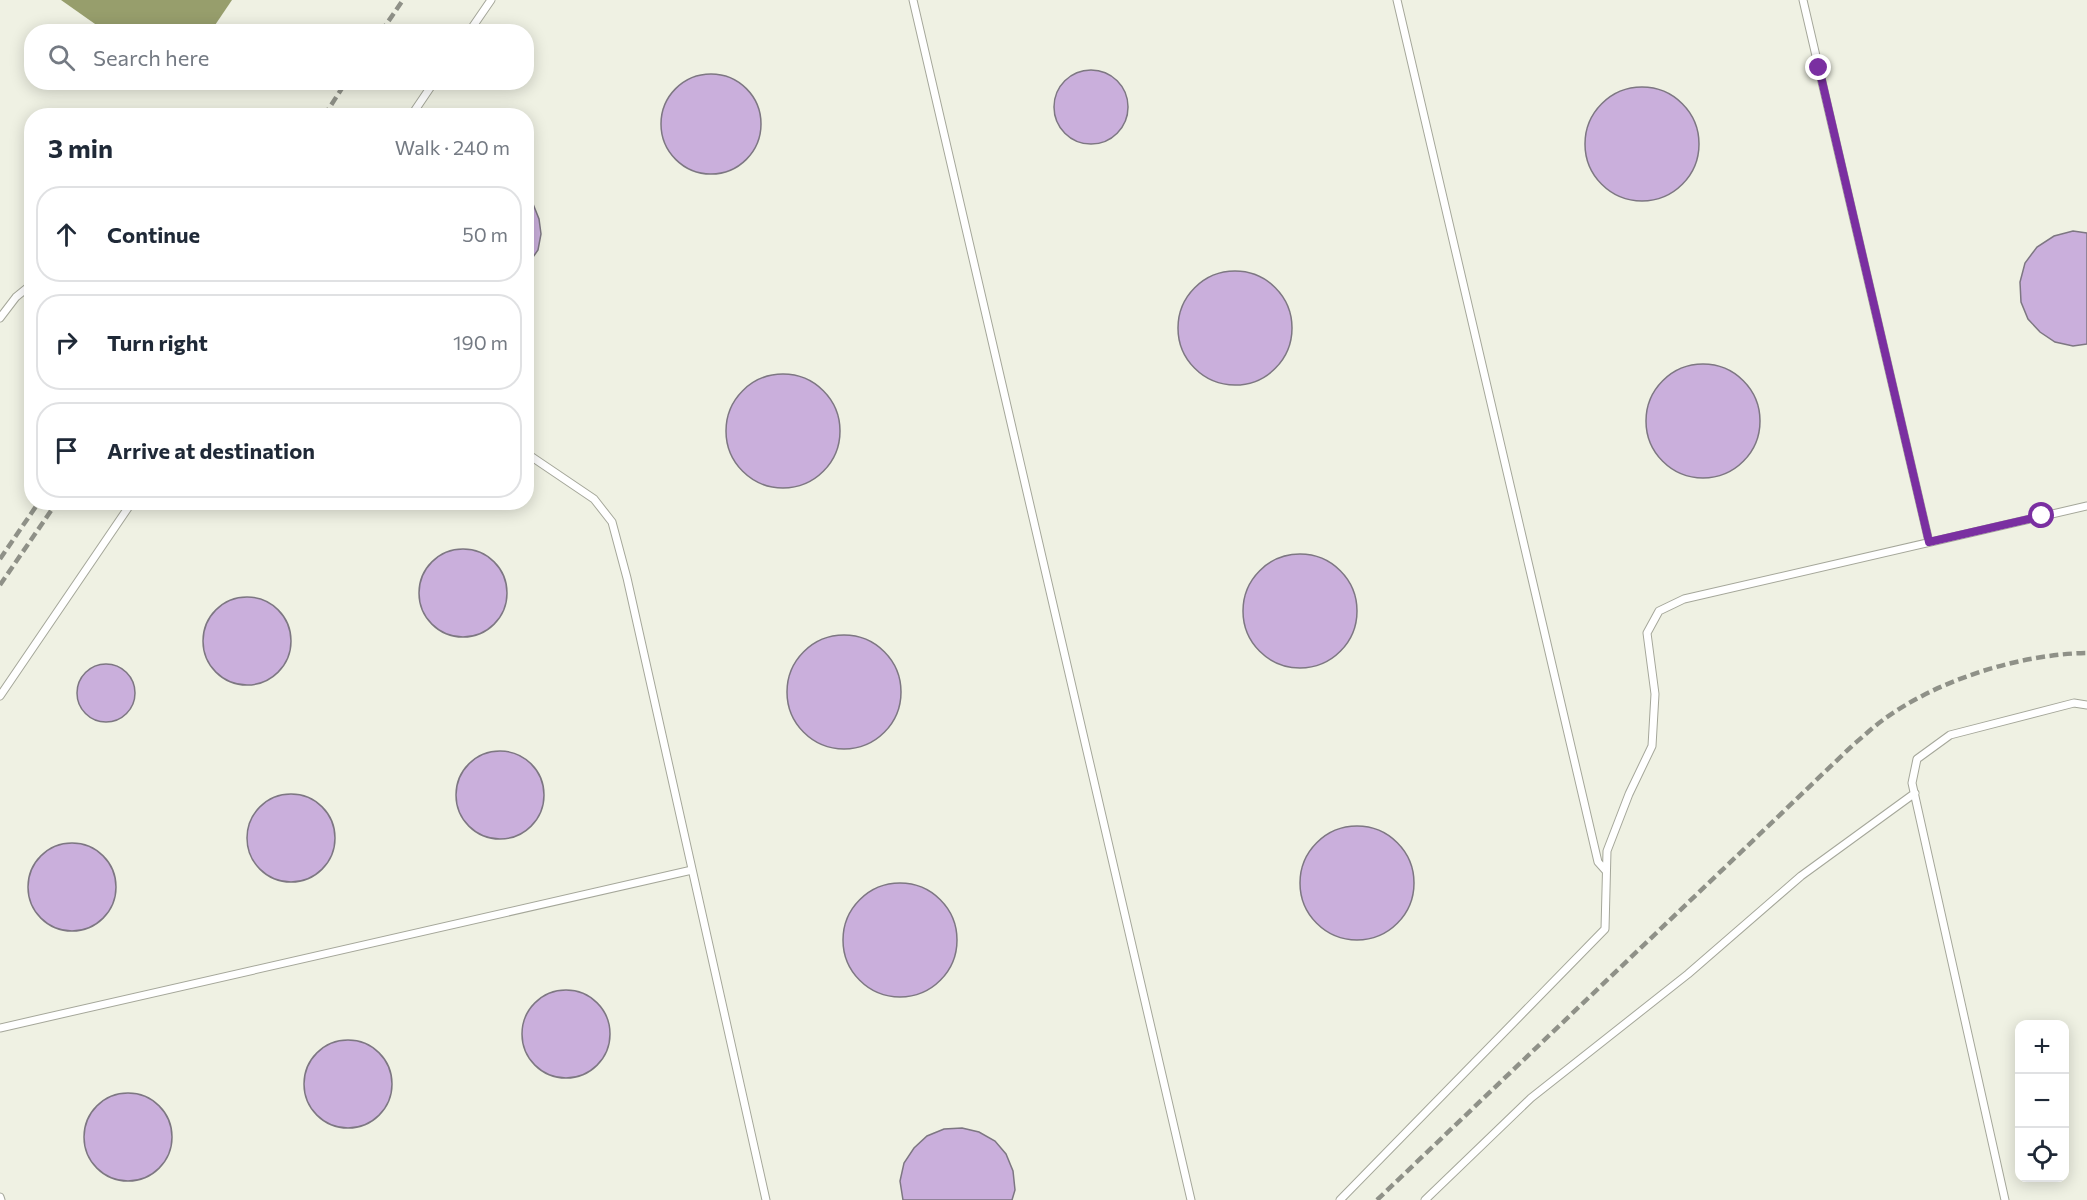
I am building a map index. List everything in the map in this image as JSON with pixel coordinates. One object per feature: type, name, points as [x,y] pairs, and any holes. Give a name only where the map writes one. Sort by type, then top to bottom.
[{"type":"lane","points":[[474,24],[491,0]]},
{"type":"lane","points":[[913,0],[1191,1200]]},
{"type":"lane","points":[[1397,0],[1598,861],[1607,872]]},
{"type":"lane","points":[[1803,0],[1929,542]]},
{"type":"lane","points":[[416,108],[429,90]]},
{"type":"lane","points":[[0,318],[24,290]]},
{"type":"lane","points":[[534,458],[594,499],[612,522],[766,1200]]},
{"type":"lane","points":[[1340,1200],[1605,929],[1607,851],[1629,794],[1652,746],[1655,694],[1647,633],[1659,611],[1684,599],[2087,506]]},
{"type":"lane","points":[[0,696],[127,510]]},
{"type":"lane","points":[[2005,1200],[1912,783],[1917,759],[1950,735],[2074,703],[2087,705]]},
{"type":"lane","points":[[1425,1200],[1531,1098],[1688,974],[1801,876],[1915,793]]},
{"type":"lane","points":[[0,1028],[692,870]]},
{"type":"shaded area","points":[[61,0],[232,0],[216,24],[95,24]]},
{"type":"building","points":[[1091,70],[1105,73],[1117,81],[1125,93],[1128,107],[1125,121],[1117,133],[1105,141],[1091,144],[1077,141],[1065,133],[1057,121],[1054,107],[1057,93],[1065,81],[1077,73]]},
{"type":"building","points":[[711,74],[730,77],[747,88],[758,105],[761,124],[758,143],[747,160],[730,171],[711,174],[692,171],[675,160],[664,143],[661,124],[664,105],[675,88],[692,77]]},
{"type":"building","points":[[1642,87],[1664,92],[1682,104],[1694,122],[1699,144],[1694,166],[1682,184],[1664,196],[1642,201],[1620,196],[1602,184],[1590,166],[1585,144],[1590,122],[1602,104],[1620,92]]},
{"type":"building","points":[[534,206],[541,234],[538,250],[534,256]]},
{"type":"building","points":[[2073,231],[2087,233],[2087,344],[2073,346],[2055,342],[2040,332],[2028,319],[2021,302],[2020,282],[2025,263],[2037,247],[2054,236]]},
{"type":"building","points":[[1235,271],[1257,276],[1275,288],[1287,306],[1292,328],[1287,350],[1275,368],[1257,380],[1235,385],[1213,380],[1195,368],[1183,350],[1178,328],[1183,306],[1195,288],[1213,276]]},
{"type":"building","points":[[1703,364],[1725,369],[1743,381],[1755,399],[1760,421],[1755,443],[1743,461],[1725,473],[1703,478],[1681,473],[1663,461],[1651,443],[1646,421],[1651,399],[1663,381],[1681,369]]},
{"type":"building","points":[[783,374],[805,379],[823,391],[835,409],[840,431],[835,453],[823,471],[805,483],[783,488],[761,483],[743,471],[731,453],[726,431],[731,409],[743,391],[761,379]]},
{"type":"building","points":[[463,549],[488,556],[500,568],[507,593],[500,618],[488,630],[463,637],[438,630],[426,618],[419,593],[426,568],[438,556]]},
{"type":"building","points":[[1300,554],[1322,559],[1340,571],[1352,589],[1357,611],[1352,633],[1340,651],[1322,663],[1300,668],[1278,663],[1260,651],[1248,633],[1243,611],[1248,589],[1260,571],[1278,559]]},
{"type":"building","points":[[247,597],[272,604],[284,616],[291,641],[284,666],[272,678],[247,685],[222,678],[210,666],[203,641],[210,616],[222,604]]},
{"type":"building","points":[[844,635],[866,640],[884,652],[896,670],[901,692],[896,714],[884,732],[866,744],[844,749],[822,744],[804,732],[792,714],[787,692],[792,670],[804,652],[822,640]]},
{"type":"building","points":[[106,664],[117,666],[130,677],[135,693],[133,704],[122,717],[106,722],[95,720],[82,709],[77,693],[79,682],[90,669]]},
{"type":"building","points":[[500,751],[525,758],[537,770],[544,795],[537,820],[525,832],[500,839],[475,832],[463,820],[456,795],[463,770],[475,758]]},
{"type":"building","points":[[291,794],[316,801],[328,813],[335,838],[328,863],[316,875],[291,882],[266,875],[254,863],[247,838],[254,813],[266,801]]},
{"type":"building","points":[[1357,826],[1379,831],[1397,843],[1409,861],[1414,883],[1409,905],[1397,923],[1379,935],[1357,940],[1335,935],[1317,923],[1305,905],[1300,883],[1305,861],[1317,843],[1335,831]]},
{"type":"building","points":[[72,843],[97,850],[109,862],[116,887],[109,912],[97,924],[72,931],[47,924],[35,912],[28,887],[35,862],[47,850]]},
{"type":"building","points":[[900,883],[922,888],[940,900],[952,918],[957,940],[952,962],[940,980],[922,992],[900,997],[878,992],[860,980],[848,962],[843,940],[848,918],[860,900],[878,888]]},
{"type":"building","points":[[566,990],[591,997],[603,1009],[610,1034],[603,1059],[591,1071],[566,1078],[541,1071],[529,1059],[522,1034],[529,1009],[541,997]]},
{"type":"building","points":[[348,1040],[373,1047],[385,1059],[392,1084],[385,1109],[373,1121],[348,1128],[323,1121],[311,1109],[304,1084],[311,1059],[323,1047]]},
{"type":"building","points":[[128,1093],[153,1100],[165,1112],[172,1137],[165,1162],[153,1174],[128,1181],[103,1174],[91,1162],[84,1137],[91,1112],[103,1100]]},
{"type":"building","points":[[962,1128],[979,1132],[995,1141],[1006,1154],[1013,1171],[1015,1190],[1012,1200],[903,1200],[900,1181],[904,1163],[914,1148],[927,1136],[944,1129]]},
{"type":"railway","points":[[386,24],[403,0]]},
{"type":"railway","points":[[329,108],[341,90]]},
{"type":"railway","points":[[0,559],[34,510]]},
{"type":"railway","points":[[0,585],[52,510]]},
{"type":"railway","points":[[1377,1200],[1854,744],[1879,723],[1928,693],[1980,672],[2034,658],[2087,653]]},
{"type":"route","points":[[1819,68],[1929,542],[2042,516]]}]
